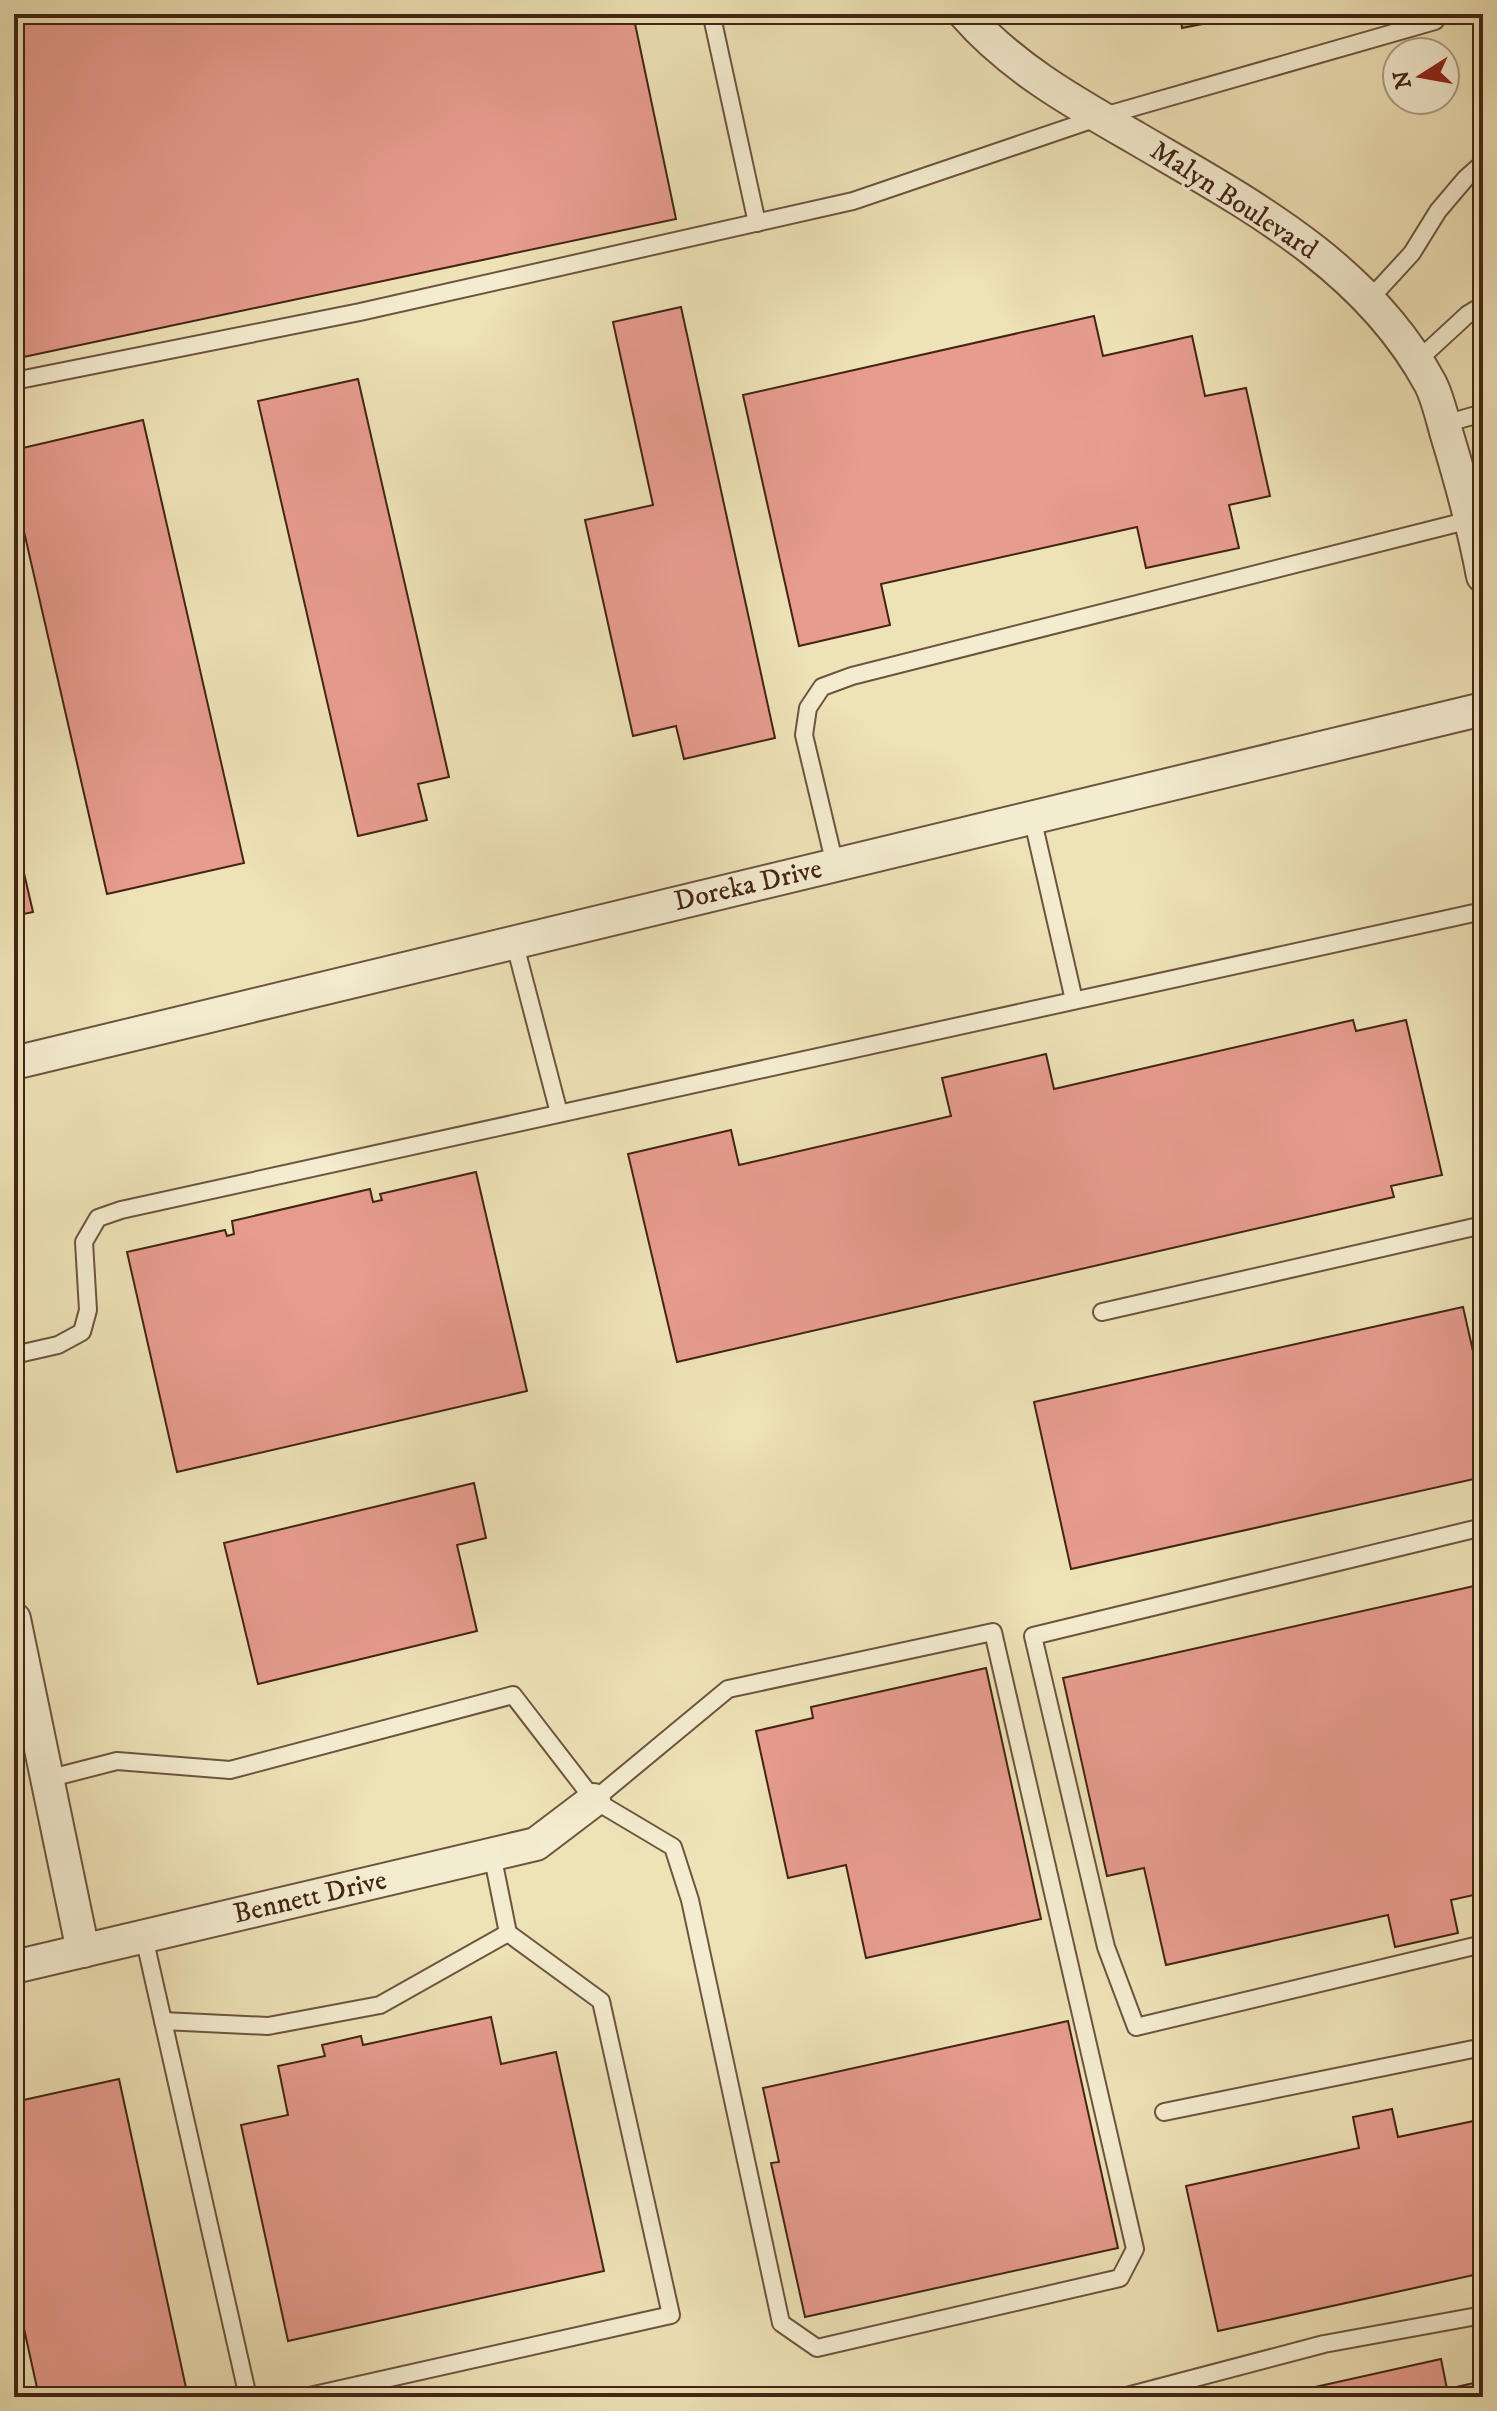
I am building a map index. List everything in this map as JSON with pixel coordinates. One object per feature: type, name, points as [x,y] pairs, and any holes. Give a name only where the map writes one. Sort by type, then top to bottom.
[{"type":"street","name":"Malyn Boulevard","points":[[965,14],[1014,61],[1070,100],[1256,207],[1343,273],[1391,324],[1431,385],[1483,576]]},
{"type":"street","name":"Doreka Drive","points":[[14,1063],[1483,709]]},
{"type":"street","points":[[14,1619],[83,1951]]},
{"type":"street","name":"Bennett Drive","points":[[14,1967],[536,1844],[594,1800]]},
{"type":"lane","points":[[718,14],[712,17],[757,223]]},
{"type":"lane","points":[[14,381],[360,312],[853,201],[1100,117],[1435,21],[1434,14]]},
{"type":"lane","points":[[1368,301],[1412,253],[1438,211],[1483,163]]},
{"type":"lane","points":[[1416,362],[1468,314],[1483,305]]},
{"type":"lane","points":[[1444,424],[1483,413]]},
{"type":"lane","points":[[835,865],[804,735],[808,708],[822,687],[867,672],[1470,520]]},
{"type":"lane","points":[[1032,817],[1074,1000]]},
{"type":"lane","points":[[14,1355],[58,1345],[82,1332],[88,1310],[84,1242],[98,1218],[121,1210],[1483,911]]},
{"type":"lane","points":[[514,941],[559,1113]]},
{"type":"lane","points":[[1102,1312],[1483,1225]]},
{"type":"lane","points":[[1483,1527],[1033,1636],[1106,1947],[1136,2027],[1483,1944]]},
{"type":"lane","points":[[47,1779],[117,1761],[230,1770],[513,1695],[594,1800],[673,1847],[690,1900],[781,2323],[817,2348],[1120,2278],[1135,2249],[993,1632],[728,1689],[594,1800]]},
{"type":"lane","points":[[305,2397],[671,2315],[601,2001],[508,1933],[492,1854]]},
{"type":"lane","points":[[163,2021],[268,2026],[380,2005],[508,1933]]},
{"type":"lane","points":[[144,1937],[248,2397]]},
{"type":"lane","points":[[1164,2112],[1483,2047]]},
{"type":"lane","points":[[1123,2397],[1324,2344],[1483,2315]]},
{"type":"building","points":[[14,14],[633,14],[676,219],[14,359]]},
{"type":"building","points":[[1180,14],[1253,14],[1182,28]]},
{"type":"building","points":[[681,307],[775,738],[684,759],[676,726],[633,736],[585,520],[653,505],[613,322]]},
{"type":"building","points":[[1094,316],[1103,356],[1192,336],[1205,396],[1246,388],[1270,496],[1229,505],[1239,548],[1146,568],[1137,527],[881,584],[890,625],[799,646],[743,395]]},
{"type":"building","points":[[358,379],[449,777],[418,784],[427,820],[358,836],[258,401]]},
{"type":"building","points":[[143,420],[244,863],[107,894],[14,488],[14,450]]},
{"type":"building","points":[[14,830],[33,912],[14,916]]},
{"type":"building","points":[[1353,1020],[1356,1031],[1406,1020],[1442,1175],[1391,1186],[1394,1197],[677,1362],[628,1154],[731,1130],[739,1165],[951,1116],[942,1078],[1046,1054],[1054,1089]]},
{"type":"building","points":[[476,1172],[527,1391],[177,1472],[127,1252],[225,1230],[227,1236],[234,1234],[232,1221],[370,1189],[373,1202],[382,1200],[380,1194]]},
{"type":"building","points":[[1463,1307],[1483,1395],[1483,1477],[1071,1569],[1034,1402]]},
{"type":"building","points":[[474,1483],[486,1538],[457,1545],[477,1631],[258,1684],[224,1543]]},
{"type":"building","points":[[1483,1584],[1483,1893],[1451,1900],[1458,1933],[1395,1947],[1388,1915],[1166,1965],[1144,1868],[1107,1876],[1063,1678]]},
{"type":"building","points":[[986,1668],[1041,1919],[866,1958],[846,1865],[788,1878],[756,1731],[813,1718],[811,1707]]},
{"type":"building","points":[[491,2017],[501,2064],[556,2052],[604,2271],[288,2341],[241,2125],[288,2115],[278,2066],[325,2056],[322,2045],[361,2036],[363,2045]]},
{"type":"building","points":[[1068,2021],[1118,2248],[805,2317],[771,2163],[779,2162],[763,2088]]},
{"type":"building","points":[[119,2079],[188,2397],[39,2397],[14,2283],[14,2154],[21,2152],[14,2121],[14,2102]]},
{"type":"building","points":[[1392,2109],[1398,2137],[1483,2119],[1483,2273],[1218,2331],[1186,2186],[1359,2148],[1353,2117]]},
{"type":"building","points":[[1441,2359],[1447,2389],[1483,2381],[1483,2397],[1270,2397]]}]
